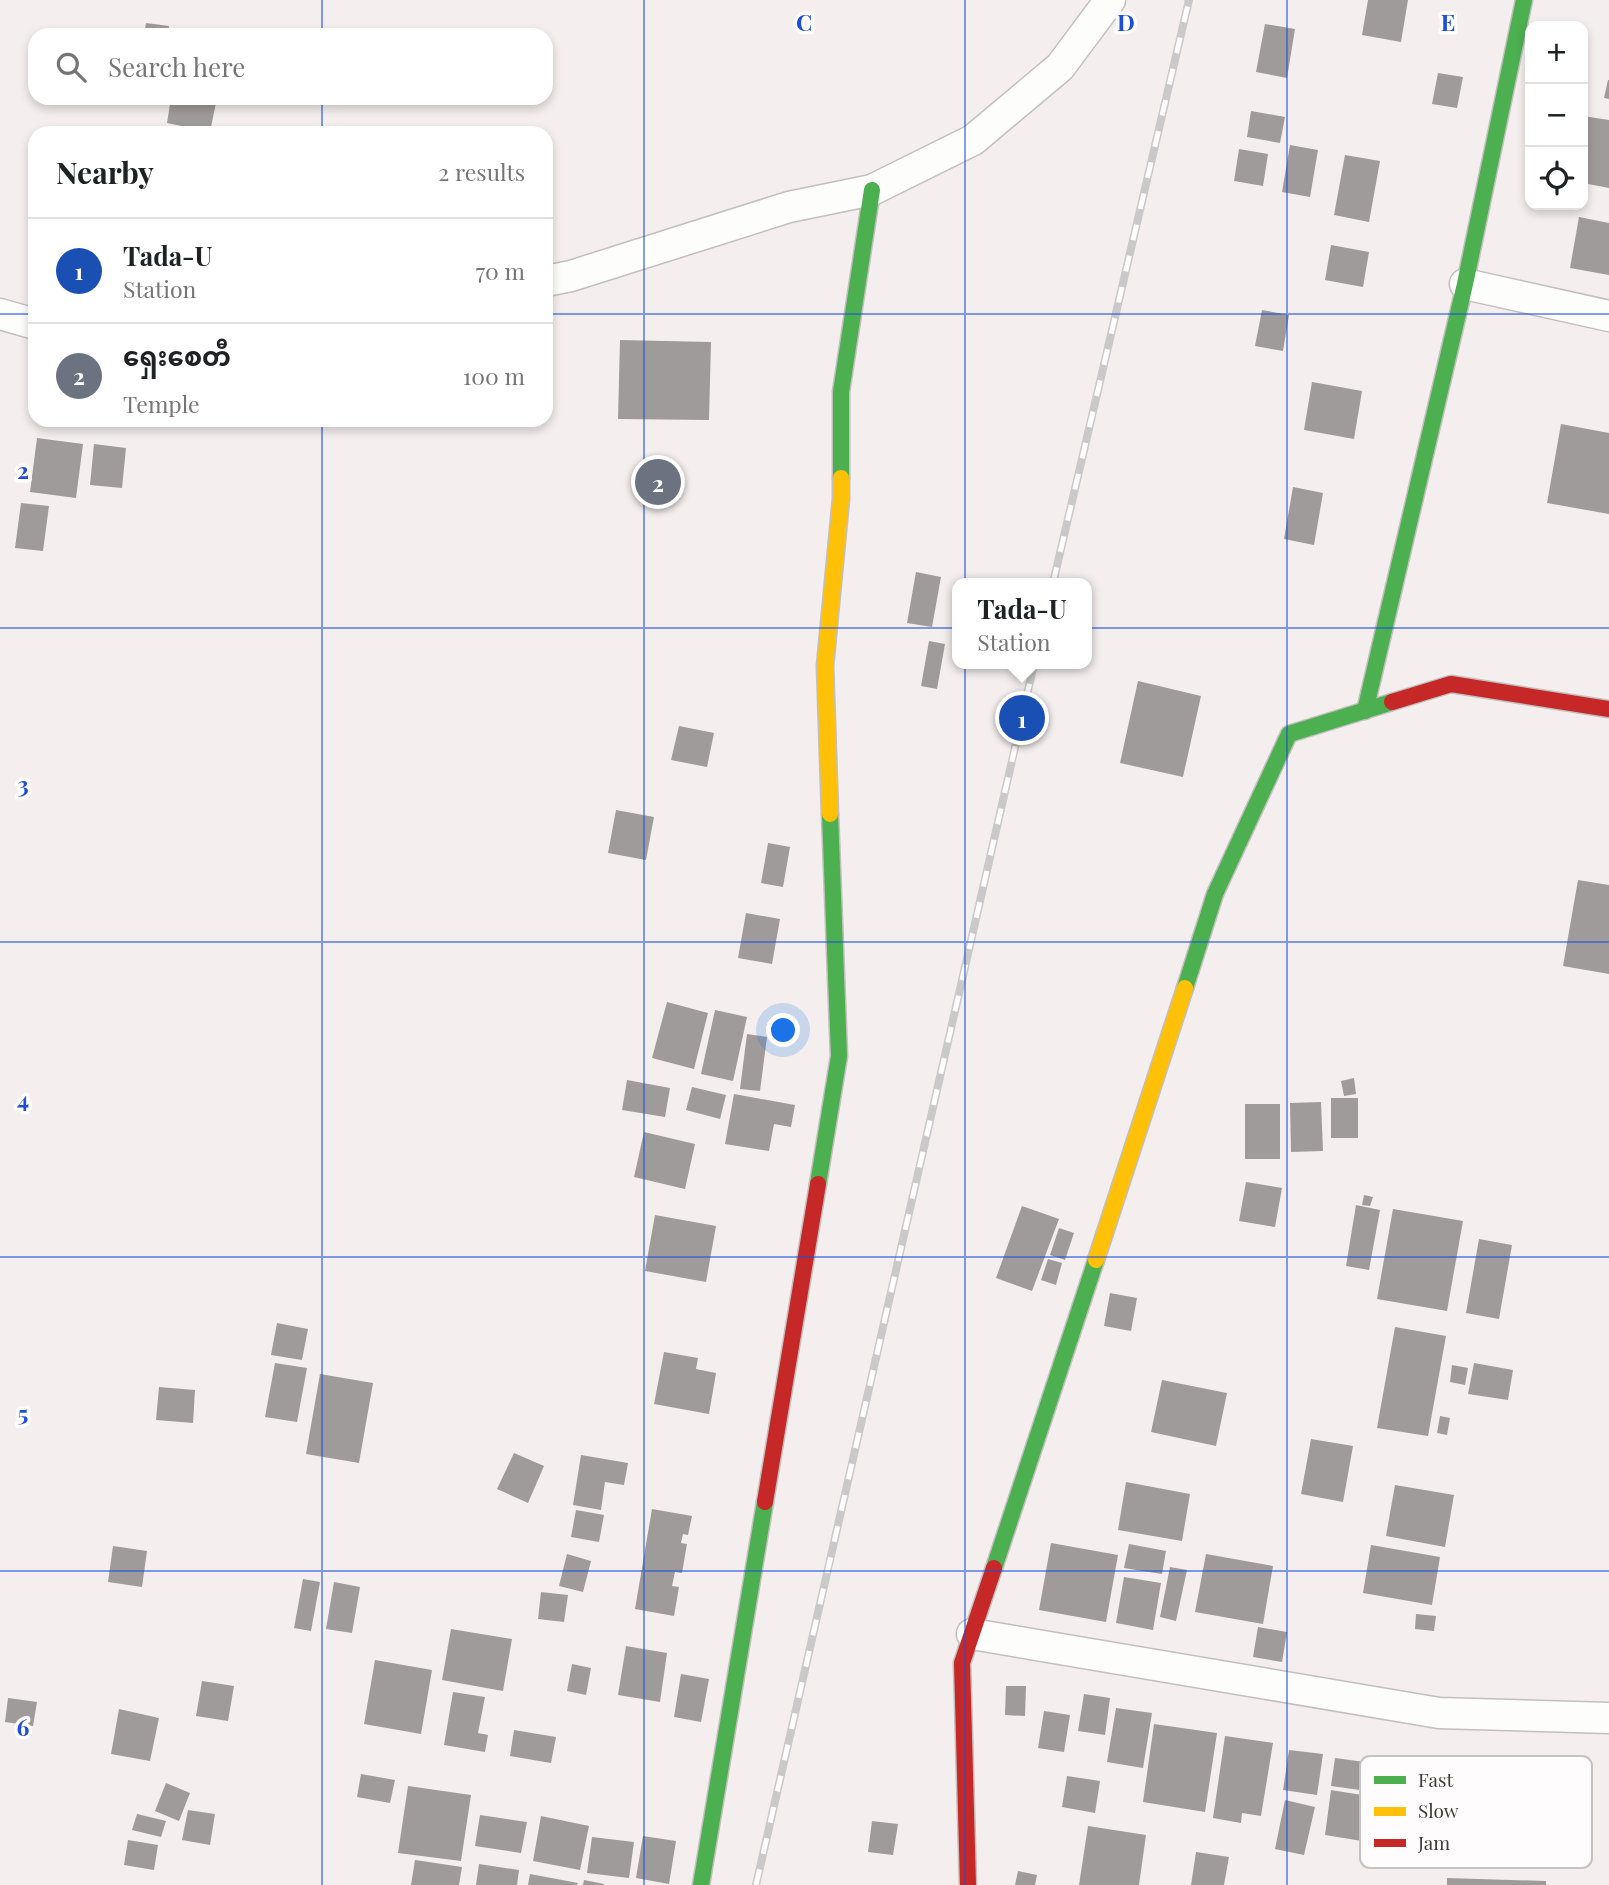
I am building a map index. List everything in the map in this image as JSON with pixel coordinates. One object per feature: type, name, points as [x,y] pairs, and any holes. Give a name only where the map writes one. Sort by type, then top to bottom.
[{"type":"street","points":[[553,280],[789,207],[873,190],[973,140],[1060,67],[1110,0]]},
{"type":"street","points":[[1365,711],[1465,284],[1524,0]]},
{"type":"street","points":[[701,1885],[839,1056],[825,666],[841,499],[841,392],[873,190]]},
{"type":"street","points":[[1465,284],[1609,316]]},
{"type":"street","points":[[0,314],[28,322]]},
{"type":"street","points":[[968,1885],[962,1663],[1215,894],[1289,734],[1451,684],[1609,709]]},
{"type":"street","points":[[972,1634],[1438,1713],[1609,1718]]},
{"type":"building","points":[[1368,0],[1408,0],[1401,42],[1362,35]]},
{"type":"building","points":[[146,23],[169,26],[169,28],[145,28]]},
{"type":"building","points":[[1265,24],[1295,29],[1287,78],[1256,72]]},
{"type":"building","points":[[1438,73],[1463,77],[1457,108],[1432,104]]},
{"type":"building","points":[[1609,80],[1609,99],[1604,98]]},
{"type":"building","points":[[170,105],[216,105],[211,126],[167,123]]},
{"type":"building","points":[[1251,111],[1285,117],[1280,143],[1247,137]]},
{"type":"building","points":[[1588,117],[1609,120],[1609,188],[1588,184]]},
{"type":"building","points":[[1290,145],[1318,150],[1310,197],[1282,192]]},
{"type":"building","points":[[1239,149],[1268,154],[1263,186],[1234,181]]},
{"type":"building","points":[[1345,155],[1380,161],[1369,222],[1334,215]]},
{"type":"building","points":[[1579,217],[1609,223],[1609,275],[1570,268]]},
{"type":"building","points":[[1331,245],[1369,252],[1363,287],[1325,280]]},
{"type":"building","points":[[1262,310],[1289,315],[1283,351],[1255,346]]},
{"type":"building","points":[[620,340],[711,342],[709,420],[618,419]]},
{"type":"building","points":[[1312,382],[1362,391],[1354,439],[1304,430]]},
{"type":"building","points":[[1561,424],[1609,433],[1609,514],[1547,503]]},
{"type":"building","points":[[37,438],[83,444],[76,498],[30,492]]},
{"type":"building","points":[[94,444],[126,448],[122,488],[90,485]]},
{"type":"building","points":[[1293,487],[1323,493],[1314,545],[1284,539]]},
{"type":"building","points":[[21,503],[49,506],[43,551],[15,548]]},
{"type":"building","points":[[916,572],[941,577],[932,627],[907,623]]},
{"type":"building","points":[[929,641],[945,644],[937,689],[921,686]]},
{"type":"building","points":[[1138,681],[1201,696],[1183,777],[1120,763]]},
{"type":"building","points":[[679,726],[714,733],[707,767],[671,760]]},
{"type":"building","points":[[616,810],[654,817],[646,860],[608,853]]},
{"type":"building","points":[[768,843],[790,847],[783,887],[761,883]]},
{"type":"building","points":[[1578,880],[1609,885],[1609,974],[1563,966]]},
{"type":"building","points":[[746,913],[780,919],[772,964],[738,958]]},
{"type":"building","points":[[667,1002],[708,1013],[694,1069],[652,1058]]},
{"type":"building","points":[[715,1010],[747,1017],[733,1081],[701,1074]]},
{"type":"building","points":[[747,1034],[767,1037],[760,1091],[740,1089]]},
{"type":"building","points":[[1354,1078],[1356,1094],[1344,1096],[1341,1081]]},
{"type":"building","points":[[627,1080],[670,1088],[665,1117],[622,1110]]},
{"type":"building","points":[[692,1087],[726,1095],[720,1119],[686,1110]]},
{"type":"building","points":[[734,1094],[795,1105],[791,1127],[774,1124],[769,1151],[725,1144]]},
{"type":"building","points":[[1331,1098],[1358,1098],[1358,1138],[1331,1138]]},
{"type":"building","points":[[1321,1102],[1323,1151],[1291,1152],[1290,1103]]},
{"type":"building","points":[[1245,1104],[1280,1104],[1280,1159],[1245,1159]]},
{"type":"building","points":[[644,1132],[695,1144],[685,1189],[634,1177]]},
{"type":"building","points":[[1246,1182],[1282,1188],[1275,1227],[1239,1221]]},
{"type":"building","points":[[1364,1195],[1373,1197],[1370,1206],[1362,1205]]},
{"type":"building","points":[[1356,1205],[1380,1210],[1369,1270],[1346,1266]]},
{"type":"building","points":[[1022,1206],[1059,1219],[1032,1291],[996,1278]]},
{"type":"building","points":[[1393,1209],[1463,1221],[1447,1311],[1377,1299]]},
{"type":"building","points":[[655,1215],[716,1226],[706,1282],[645,1271]]},
{"type":"building","points":[[1059,1228],[1074,1233],[1065,1260],[1050,1255]]},
{"type":"building","points":[[1479,1239],[1512,1245],[1499,1319],[1466,1313]]},
{"type":"building","points":[[1048,1259],[1062,1263],[1056,1285],[1041,1280]]},
{"type":"building","points":[[1110,1293],[1137,1298],[1131,1331],[1104,1326]]},
{"type":"building","points":[[277,1323],[308,1329],[302,1360],[271,1355]]},
{"type":"building","points":[[1395,1327],[1446,1336],[1428,1436],[1377,1428]]},
{"type":"building","points":[[664,1352],[698,1358],[696,1369],[716,1373],[709,1414],[654,1404]]},
{"type":"building","points":[[275,1363],[307,1368],[297,1422],[265,1417]]},
{"type":"building","points":[[1474,1363],[1513,1370],[1508,1400],[1468,1394]]},
{"type":"building","points":[[1452,1365],[1468,1368],[1465,1385],[1450,1382]]},
{"type":"building","points":[[320,1374],[373,1383],[359,1463],[306,1454]]},
{"type":"building","points":[[1162,1380],[1227,1393],[1216,1446],[1151,1432]]},
{"type":"building","points":[[159,1387],[195,1390],[193,1423],[156,1420]]},
{"type":"building","points":[[1440,1416],[1450,1418],[1447,1435],[1437,1433]]},
{"type":"building","points":[[1311,1439],[1353,1446],[1343,1502],[1301,1494]]},
{"type":"building","points":[[514,1453],[544,1466],[528,1503],[497,1489]]},
{"type":"building","points":[[581,1455],[628,1463],[624,1485],[605,1482],[601,1510],[573,1505]]},
{"type":"building","points":[[1126,1482],[1190,1494],[1182,1541],[1118,1530]]},
{"type":"building","points":[[1395,1485],[1454,1495],[1445,1547],[1386,1536]]},
{"type":"building","points":[[652,1509],[692,1516],[688,1535],[683,1534],[681,1543],[687,1544],[682,1573],[675,1572],[672,1586],[679,1587],[674,1616],[635,1609]]},
{"type":"building","points":[[576,1510],[604,1515],[599,1542],[571,1537]]},
{"type":"building","points":[[1051,1543],[1118,1555],[1106,1622],[1039,1610]]},
{"type":"building","points":[[1129,1544],[1166,1551],[1162,1574],[1124,1568]]},
{"type":"building","points":[[1371,1545],[1440,1557],[1432,1605],[1363,1593]]},
{"type":"building","points":[[113,1546],[147,1551],[142,1587],[108,1582]]},
{"type":"building","points":[[567,1554],[591,1561],[583,1592],[559,1586]]},
{"type":"building","points":[[1206,1554],[1273,1566],[1263,1624],[1195,1612]]},
{"type":"building","points":[[1170,1567],[1187,1570],[1176,1621],[1160,1617]]},
{"type":"building","points":[[1124,1577],[1161,1583],[1153,1630],[1116,1623]]},
{"type":"building","points":[[303,1579],[320,1582],[311,1631],[294,1628]]},
{"type":"building","points":[[334,1582],[360,1587],[352,1633],[326,1629]]},
{"type":"building","points":[[541,1592],[568,1595],[564,1622],[538,1619]]},
{"type":"building","points":[[1416,1614],[1436,1616],[1434,1631],[1415,1629]]},
{"type":"building","points":[[1258,1627],[1287,1632],[1282,1662],[1253,1657]]},
{"type":"building","points":[[451,1629],[512,1639],[503,1691],[442,1680]]},
{"type":"building","points":[[626,1646],[667,1653],[660,1702],[618,1695]]},
{"type":"building","points":[[375,1660],[432,1670],[421,1734],[364,1724]]},
{"type":"building","points":[[572,1664],[591,1668],[586,1695],[567,1691]]},
{"type":"building","points":[[681,1674],[709,1679],[701,1722],[674,1717]]},
{"type":"building","points":[[202,1681],[234,1686],[228,1721],[196,1716]]},
{"type":"building","points":[[1006,1686],[1026,1686],[1025,1716],[1005,1715]]},
{"type":"building","points":[[453,1692],[485,1697],[478,1733],[488,1735],[485,1752],[444,1745]]},
{"type":"building","points":[[1084,1694],[1110,1698],[1105,1735],[1078,1731]]},
{"type":"building","points":[[8,1698],[37,1702],[33,1726],[5,1722]]},
{"type":"building","points":[[1116,1708],[1152,1713],[1143,1768],[1107,1762]]},
{"type":"building","points":[[119,1709],[159,1718],[150,1761],[111,1754]]},
{"type":"building","points":[[1044,1711],[1070,1715],[1064,1752],[1038,1748]]},
{"type":"building","points":[[1154,1724],[1217,1733],[1205,1812],[1143,1802]]},
{"type":"building","points":[[514,1730],[556,1737],[551,1763],[510,1756]]},
{"type":"building","points":[[1225,1736],[1273,1743],[1261,1816],[1242,1813],[1241,1823],[1213,1818]]},
{"type":"building","points":[[1289,1750],[1323,1754],[1317,1795],[1283,1790]]},
{"type":"building","points":[[1335,1758],[1360,1761],[1360,1790],[1331,1786]]},
{"type":"building","points":[[361,1774],[395,1780],[390,1803],[357,1797]]},
{"type":"building","points":[[1067,1776],[1100,1781],[1095,1813],[1062,1807]]},
{"type":"building","points":[[166,1783],[190,1793],[179,1821],[155,1811]]},
{"type":"building","points":[[408,1786],[471,1795],[461,1861],[398,1853]]},
{"type":"building","points":[[1331,1790],[1360,1795],[1360,1841],[1325,1835]]},
{"type":"building","points":[[1285,1800],[1315,1807],[1304,1855],[1275,1849]]},
{"type":"building","points":[[188,1810],[215,1814],[210,1845],[182,1840]]},
{"type":"building","points":[[137,1814],[166,1821],[161,1837],[132,1830]]},
{"type":"building","points":[[480,1815],[527,1822],[521,1853],[475,1846]]},
{"type":"building","points":[[541,1816],[589,1826],[580,1870],[533,1861]]},
{"type":"building","points":[[872,1821],[898,1824],[893,1855],[868,1852]]},
{"type":"building","points":[[1088,1826],[1146,1835],[1139,1885],[1079,1885]]},
{"type":"building","points":[[643,1836],[676,1841],[669,1884],[636,1878]]},
{"type":"building","points":[[592,1837],[634,1842],[629,1878],[587,1873]]},
{"type":"building","points":[[128,1840],[158,1845],[154,1870],[124,1865]]},
{"type":"building","points":[[1196,1852],[1229,1857],[1224,1885],[1191,1885]]},
{"type":"building","points":[[415,1860],[462,1867],[459,1885],[411,1885]]},
{"type":"building","points":[[479,1864],[519,1870],[517,1885],[476,1885]]},
{"type":"building","points":[[1018,1871],[1037,1875],[1035,1885],[1015,1885]]},
{"type":"building","points":[[530,1874],[578,1883],[528,1885]]},
{"type":"building","points":[[1447,1878],[1546,1881],[1546,1885],[1447,1885]]},
{"type":"building","points":[[584,1880],[604,1884],[604,1885],[583,1885]]},
{"type":"railway","points":[[1054,578],[1189,0]]},
{"type":"railway","points":[[756,1885],[1033,669]]},
{"type":"traffic: fast","points":[[1365,711],[1465,284],[1524,0]]},
{"type":"traffic: fast","points":[[841,478],[841,392],[872,190]]},
{"type":"traffic: fast","points":[[1185,988],[1215,894],[1289,734],[1392,702]]},
{"type":"traffic: fast","points":[[818,1184],[839,1056],[830,814]]},
{"type":"traffic: fast","points":[[994,1568],[1096,1260]]},
{"type":"traffic: fast","points":[[701,1885],[765,1502]]},
{"type":"traffic: slow","points":[[830,814],[825,666],[841,478]]},
{"type":"traffic: slow","points":[[1096,1260],[1185,988]]},
{"type":"traffic: jam","points":[[1392,702],[1451,684],[1609,709]]},
{"type":"traffic: jam","points":[[765,1502],[818,1184]]},
{"type":"traffic: jam","points":[[968,1885],[962,1663],[994,1568]]},
{"type":"place","name":"ရှေးစေတီ","points":[[658,482]]},
{"type":"place","name":"Tada-U","points":[[1022,718]]}]
